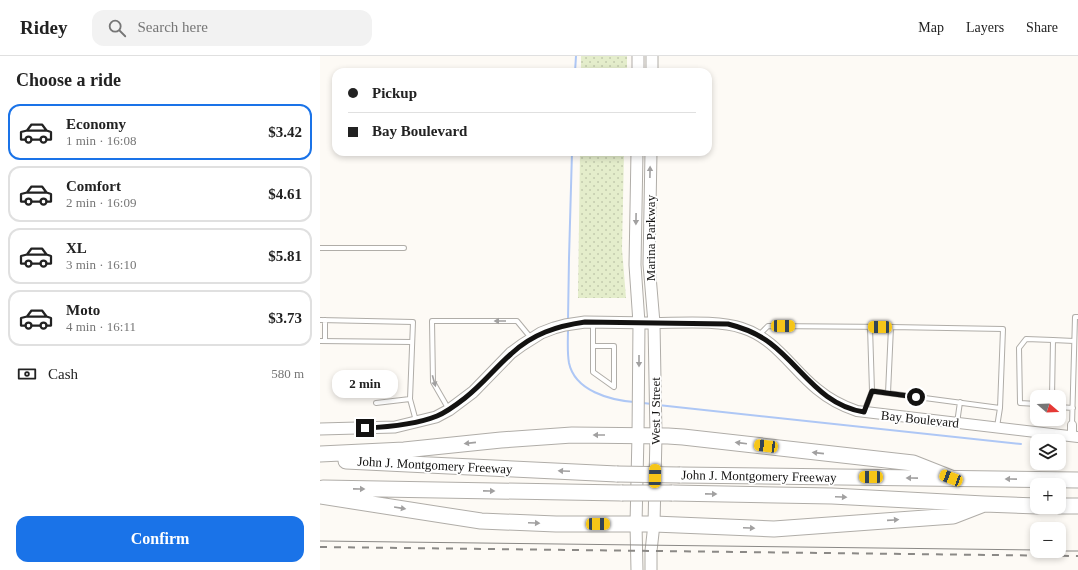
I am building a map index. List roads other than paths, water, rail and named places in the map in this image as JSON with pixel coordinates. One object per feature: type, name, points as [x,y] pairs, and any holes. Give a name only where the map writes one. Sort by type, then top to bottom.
[{"type":"highway","points":[[320,454],[404,450],[501,440],[572,435],[638,435],[683,437],[913,464],[951,478]]},
{"type":"highway","name":"John J. Montgomery Freeway","points":[[320,460],[617,474],[1078,480]]},
{"type":"highway","name":"John J. Montgomery Freeway","points":[[320,488],[832,496],[1030,506]]},
{"type":"highway","points":[[320,496],[481,521],[654,524],[774,529],[953,516],[984,504]]},
{"type":"highway","points":[[1066,506],[1078,506]]},
{"type":"main road","points":[[638,56],[638,68]]},
{"type":"main road","points":[[652,56],[652,68]]},
{"type":"main road","name":"Marina Parkway","points":[[637,156],[635,265],[638,323]]},
{"type":"main road","name":"Marina Parkway","points":[[651,156],[649,264],[654,323]]},
{"type":"main road","name":"Bay Boulevard","points":[[320,429],[395,427],[436,416],[449,410],[473,392],[511,353],[541,333],[565,325],[593,322],[654,323]]},
{"type":"main road","name":"West J Street","points":[[637,570],[638,323]]},
{"type":"main road","name":"West J Street","points":[[651,570],[651,551],[654,524],[656,436],[654,323]]},
{"type":"street","name":"Bay Boulevard","points":[[654,323],[728,324],[744,328],[770,343],[816,388],[829,398],[845,407],[864,412],[1075,437]]},
{"type":"street","points":[[1072,425],[1075,437]]},
{"type":"lane","points":[[320,248],[404,248]]},
{"type":"lane","points":[[1072,425],[1075,317],[1078,317]]},
{"type":"lane","points":[[320,320],[413,322],[410,399],[416,422]]},
{"type":"lane","points":[[325,341],[326,320]]},
{"type":"lane","points":[[449,410],[433,382],[432,321],[517,321],[531,339]]},
{"type":"lane","points":[[593,322],[593,346],[593,372],[614,387],[614,346],[593,346]]},
{"type":"lane","points":[[759,336],[768,326],[1003,329],[1000,408],[997,428]]},
{"type":"lane","points":[[864,412],[872,391],[870,327]]},
{"type":"lane","points":[[888,393],[891,327]]},
{"type":"lane","points":[[1030,403],[1020,402],[1019,348],[1026,339],[1074,340]]},
{"type":"lane","points":[[320,340],[412,342]]},
{"type":"lane","points":[[1052,390],[1053,340]]},
{"type":"lane","points":[[872,391],[1000,408]]},
{"type":"lane","points":[[376,403],[410,399]]},
{"type":"lane","points":[[957,423],[960,402]]},
{"type":"lane","points":[[1066,407],[1073,408]]},
{"type":"waterway","points":[[575,68],[576,56]]},
{"type":"waterway","points":[[568,320],[572,156]]},
{"type":"waterway","points":[[568,329],[569,363],[578,381],[604,396],[634,402]]},
{"type":"waterway","points":[[643,403],[652,404]]},
{"type":"waterway","points":[[658,405],[1021,444]]},
{"type":"tram line","points":[[320,541],[1030,550]]},
{"type":"tram line","points":[[1066,551],[1078,551]]},
{"type":"railway","points":[[320,547],[1078,556]]}]
